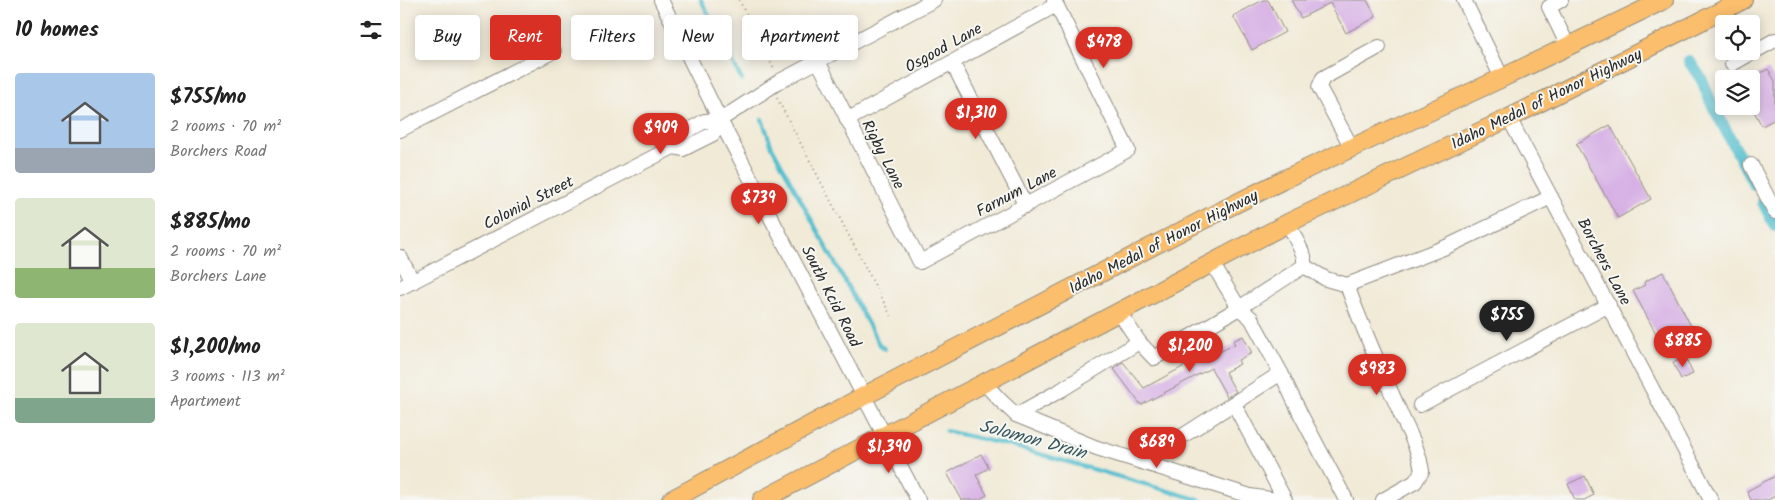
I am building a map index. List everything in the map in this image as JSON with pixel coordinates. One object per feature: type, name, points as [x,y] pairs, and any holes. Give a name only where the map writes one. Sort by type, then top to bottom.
[{"type":"main road","name":"Idaho Medal of Honor Highway","points":[[671,500],[864,396],[1201,221],[1664,0]]},
{"type":"main road","name":"Idaho Medal of Honor Highway","points":[[762,500],[1288,223],[1509,118],[1743,0]]},
{"type":"street","name":"South Kcid Road","points":[[661,0],[720,120],[918,500]]},
{"type":"street","points":[[720,120],[780,81],[934,0]]},
{"type":"street","points":[[1464,0],[1502,78]]},
{"type":"street","points":[[1561,0],[1549,7],[1568,46]]},
{"type":"street","name":"Osgood Lane","points":[[847,120],[1055,2]]},
{"type":"street","name":"Farnum Lane","points":[[920,262],[1128,150],[1055,2]]},
{"type":"street","points":[[1732,64],[1775,40]]},
{"type":"street","points":[[1352,148],[1319,87],[1323,78],[1380,47]]},
{"type":"street","points":[[400,130],[536,60]]},
{"type":"street","name":"Rigby Lane","points":[[818,62],[920,262]]},
{"type":"street","points":[[952,62],[1026,206]]},
{"type":"street","name":"Borchers Lane","points":[[1509,118],[1711,500]]},
{"type":"street","name":"Colonial Street","points":[[400,288],[673,147],[674,138],[705,121],[720,120]]},
{"type":"street","points":[[1751,165],[1775,212]]},
{"type":"street","points":[[1304,266],[1326,278],[1347,285],[1446,247],[1551,198]]},
{"type":"street","points":[[1288,223],[1304,256],[1304,266]]},
{"type":"street","points":[[400,257],[413,282]]},
{"type":"street","points":[[1212,262],[1239,308],[1251,318],[1282,373],[1301,415],[1346,500]]},
{"type":"street","points":[[1119,312],[1139,342],[1154,358],[1239,308],[1304,266]]},
{"type":"street","points":[[1347,285],[1420,456],[1422,471],[1415,482],[1383,500]]},
{"type":"street","points":[[1420,405],[1609,305]]},
{"type":"street","points":[[1016,416],[1139,342]]},
{"type":"street","points":[[1142,462],[1282,373]]},
{"type":"street","points":[[985,384],[1016,416],[1097,448],[1250,496],[1276,500]]},
{"type":"street","points":[[1234,404],[1285,500]]},
{"type":"path","points":[[738,0],[775,72]]},
{"type":"path","points":[[777,98],[892,318]]},
{"type":"building","points":[[1263,0],[1268,0],[1285,32],[1252,50],[1233,16]]},
{"type":"building","points":[[1291,0],[1367,0],[1376,17],[1346,33],[1330,3],[1301,18]]},
{"type":"building","points":[[1768,69],[1775,81],[1775,119],[1762,126],[1756,115],[1760,115],[1760,73]]},
{"type":"building","points":[[1610,125],[1651,199],[1618,218],[1576,144]]},
{"type":"building","points":[[1663,272],[1692,328],[1673,338],[1671,335],[1660,341],[1633,291],[1645,285],[1644,282]]},
{"type":"building","points":[[1243,336],[1252,353],[1238,360],[1240,364],[1225,372],[1236,392],[1227,397],[1211,368],[1141,405],[1114,369],[1123,362],[1144,388],[1212,351],[1214,355],[1235,344],[1233,341]]},
{"type":"building","points":[[1685,357],[1693,374],[1681,379],[1673,363]]},
{"type":"building","points":[[981,454],[989,468],[976,475],[987,495],[979,500],[962,500],[947,473]]},
{"type":"building","points":[[1585,476],[1594,495],[1584,500],[1575,500],[1568,484]]},
{"type":"building","points":[[1775,476],[1775,496],[1768,500],[1751,500],[1747,491]]},
{"type":"waterway","name":"Solomon Drain","points":[[701,0],[742,80]]},
{"type":"waterway","points":[[1689,61],[1702,80],[1710,100],[1754,184]]},
{"type":"waterway","name":"Solomon Drain","points":[[762,119],[772,147],[879,344],[885,349]]},
{"type":"waterway","points":[[1763,202],[1775,226]]},
{"type":"waterway","name":"Solomon Drain","points":[[946,431],[1012,446],[1200,500]]}]
